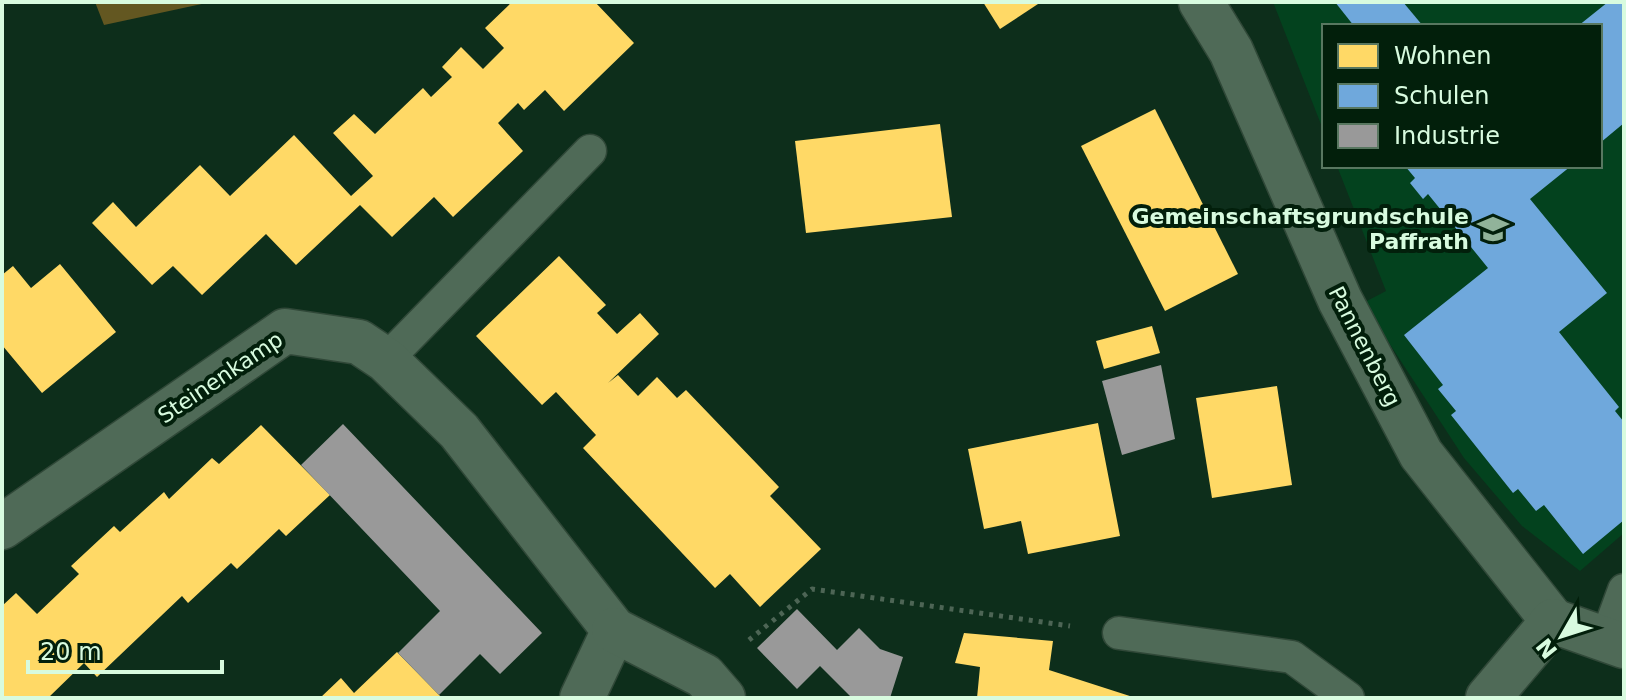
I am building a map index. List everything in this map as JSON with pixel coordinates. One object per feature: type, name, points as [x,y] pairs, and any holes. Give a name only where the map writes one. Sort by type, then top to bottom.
[{"type":"street","name":"Pannenberg","points":[[1201,2],[1231,51],[1340,300],[1421,454],[1553,621]]},
{"type":"street","name":"Steinenkamp","points":[[5,518],[285,331],[359,342],[386,360],[459,431],[614,630],[714,687]]},
{"type":"street","points":[[1488,698],[1553,621],[1615,642]]},
{"type":"street","points":[[582,698],[614,630]]},
{"type":"lane","points":[[386,360],[590,151]]},
{"type":"lane","points":[[1615,642],[1624,590]]},
{"type":"lane","points":[[1119,633],[1292,657],[1348,698]]},
{"type":"path","points":[[714,687],[812,589],[1119,633]]},
{"type":"shaded area","points":[[95,2],[211,2],[104,25]]},
{"type":"shaded area","name":"Gemeinschaftsgrundschule Paffrath","points":[[1273,2],[1624,2],[1624,533],[1580,571],[1522,526],[1464,458],[1363,303],[1386,291],[1338,168],[1602,168],[1602,24],[1322,24],[1322,127]]},
{"type":"building: Wohnen","points":[[512,2],[595,2],[634,43],[564,111],[545,90],[524,110],[518,103],[498,123],[523,151],[453,217],[434,197],[392,237],[360,205],[296,265],[266,234],[202,295],[173,266],[152,285],[92,223],[113,202],[136,227],[200,165],[230,196],[294,135],[351,196],[373,176],[333,133],[354,114],[375,134],[423,88],[431,97],[452,77],[442,67],[461,47],[483,69],[504,48],[485,28]]},
{"type":"building: Wohnen","points":[[983,2],[1041,2],[1000,29]]},
{"type":"building: Wohnen","points":[[1155,109],[1238,274],[1165,311],[1081,146]]},
{"type":"building: Wohnen","points":[[940,124],[952,217],[806,233],[795,141]]},
{"type":"building: Wohnen","points":[[559,256],[606,305],[597,313],[617,334],[640,313],[659,334],[608,383],[618,375],[638,396],[657,377],[677,398],[686,390],[779,487],[770,496],[821,549],[760,607],[730,574],[715,588],[583,448],[596,435],[556,392],[542,405],[476,336]]},
{"type":"building: Wohnen","points":[[60,264],[116,332],[42,393],[2,345],[2,275],[13,266],[31,288]]},
{"type":"building: Wohnen","points":[[1152,326],[1160,353],[1104,369],[1096,341]]},
{"type":"building: Wohnen","points":[[1277,386],[1292,485],[1212,498],[1196,398]]},
{"type":"building: Wohnen","points":[[1098,423],[1120,536],[1028,554],[1021,521],[984,529],[968,449]]},
{"type":"building: Wohnen","points":[[261,425],[330,495],[286,536],[279,529],[237,569],[231,563],[188,603],[182,596],[97,677],[84,663],[48,698],[2,698],[2,606],[16,593],[37,614],[79,574],[71,566],[114,526],[120,532],[164,492],[169,499],[212,458],[219,464]]},
{"type":"building: Wohnen","points":[[964,633],[1053,641],[1049,670],[1136,698],[977,698],[980,667],[955,663]]},
{"type":"building: Wohnen","points":[[397,652],[442,698],[320,698],[341,678],[354,693]]},
{"type":"building: Schulen","points":[[1335,2],[1403,2],[1421,24],[1352,24]]},
{"type":"building: Schulen","points":[[1608,2],[1624,2],[1624,123],[1602,141],[1602,24],[1580,24]]},
{"type":"building: Schulen","points":[[1407,168],[1569,168],[1530,199],[1607,293],[1559,332],[1619,407],[1615,411],[1624,422],[1624,520],[1583,554],[1544,505],[1536,511],[1518,489],[1513,493],[1451,415],[1456,411],[1438,389],[1443,385],[1404,335],[1488,268],[1428,194],[1423,199],[1410,183],[1415,178]]},
{"type":"building: Industrie","points":[[1161,365],[1175,439],[1122,455],[1102,381]]},
{"type":"building: Industrie","points":[[343,424],[542,633],[500,674],[480,654],[439,695],[398,653],[440,611],[301,465]]},
{"type":"building: Industrie","points":[[797,609],[837,650],[859,628],[880,649],[903,657],[890,698],[852,698],[820,666],[797,689],[757,648]]},
{"type":"place","name":"Gemeinschaftsgrundschule Paffrath","points":[[1493,229]]}]
